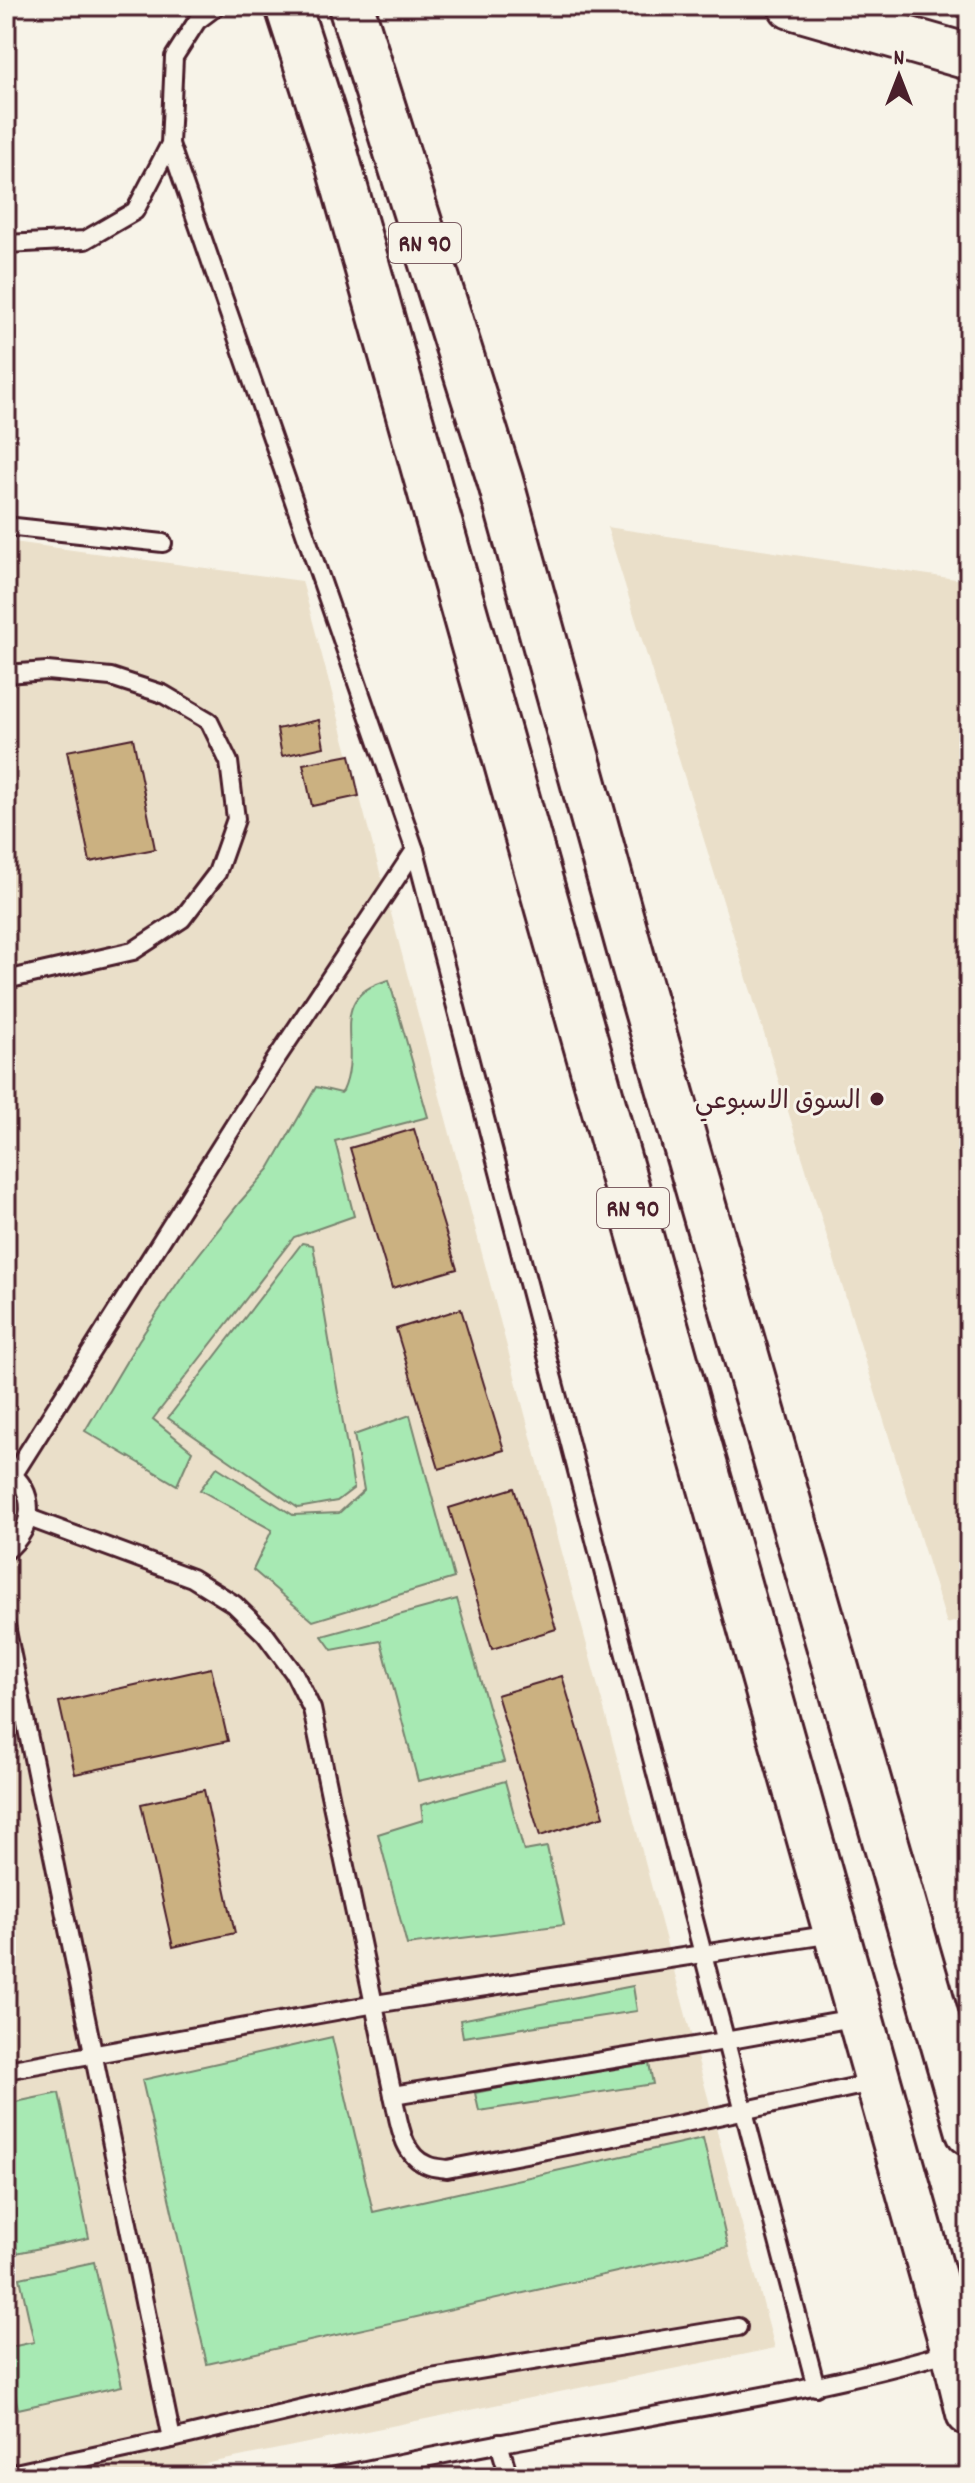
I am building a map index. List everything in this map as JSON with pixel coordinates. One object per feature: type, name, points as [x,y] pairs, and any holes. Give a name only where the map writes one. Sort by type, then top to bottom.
[{"type":"highway","name":"RN 90","points":[[288,6],[338,164],[838,1933],[969,2413]]},
{"type":"highway","points":[[791,6],[969,57]]},
{"type":"highway","name":"RN 90","points":[[352,7],[500,480],[632,958],[969,2132]]},
{"type":"lane","points":[[217,6],[197,21],[174,57],[170,144],[415,850],[816,2387]]},
{"type":"lane","points":[[6,244],[85,240],[135,211],[170,144]]},
{"type":"lane","points":[[6,526],[163,543]]},
{"type":"lane","points":[[6,674],[47,671],[111,677],[163,694],[209,721],[229,762],[236,819],[217,873],[182,919],[133,951],[6,980]]},
{"type":"lane","points":[[6,1551],[25,1532],[29,1518],[27,1494],[10,1472],[274,1062],[415,850]]},
{"type":"lane","points":[[29,1518],[192,1578],[234,1604],[265,1634],[294,1673],[312,1709],[393,2095],[404,2140],[413,2157],[427,2165],[447,2169],[878,2082]]},
{"type":"lane","points":[[6,1626],[12,1684],[95,2055],[172,2439]]},
{"type":"lane","points":[[6,2070],[375,2004],[838,1933]]},
{"type":"lane","points":[[393,2095],[861,2016]]},
{"type":"lane","points":[[6,2475],[425,2379],[738,2327]]},
{"type":"lane","points":[[331,2477],[499,2443],[816,2387],[954,2351]]},
{"type":"lane","points":[[499,2443],[509,2477]]},
{"type":"shaded area","name":"السوق الاسبوعي","points":[[607,527],[969,581],[969,1617],[947,1624]]},
{"type":"shaded area","points":[[6,541],[302,581],[775,2348],[141,2477],[6,2477]]},
{"type":"green space","points":[[389,980],[428,1117],[335,1141],[354,1216],[294,1237],[153,1419],[192,1451],[177,1485],[85,1431],[139,1340],[185,1272],[269,1169],[316,1087],[343,1091],[350,1057],[351,1010],[357,998],[369,988]]},
{"type":"green space","points":[[302,1243],[313,1245],[354,1488],[337,1501],[298,1508],[168,1418]]},
{"type":"green space","points":[[410,1415],[454,1578],[313,1621],[253,1570],[272,1530],[200,1490],[217,1467],[293,1515],[339,1513],[364,1490],[354,1435]]},
{"type":"green space","points":[[457,1599],[504,1762],[418,1781],[381,1641],[332,1650],[322,1636]]},
{"type":"green space","points":[[505,1781],[524,1851],[547,1847],[564,1925],[407,1945],[378,1834],[423,1820],[421,1805]]},
{"type":"green space","points":[[633,1986],[637,2011],[463,2037],[460,2020]]},
{"type":"green space","points":[[332,2037],[373,2212],[703,2138],[728,2247],[207,2364],[142,2080]]},
{"type":"green space","points":[[648,2058],[653,2084],[479,2111],[475,2093]]},
{"type":"green space","points":[[59,2093],[89,2238],[16,2253],[6,2203],[6,2104]]},
{"type":"green space","points":[[94,2262],[122,2386],[18,2409],[6,2348],[34,2342],[20,2278]]},
{"type":"building","points":[[319,720],[324,747],[282,756],[277,729]]},
{"type":"building","points":[[133,738],[155,849],[90,862],[67,751]]},
{"type":"building","points":[[350,755],[359,796],[312,806],[303,764]]},
{"type":"building","points":[[414,1129],[457,1269],[392,1288],[350,1148]]},
{"type":"building","points":[[461,1309],[504,1450],[439,1469],[396,1329]]},
{"type":"building","points":[[514,1488],[556,1629],[492,1649],[449,1508]]},
{"type":"building","points":[[211,1668],[228,1741],[75,1774],[59,1702]]},
{"type":"building","points":[[562,1676],[604,1816],[540,1836],[497,1695]]},
{"type":"building","points":[[204,1790],[235,1933],[173,1947],[141,1804]]},
{"type":"place","name":"السوق الاسبوعي","points":[[877,1099]]}]
